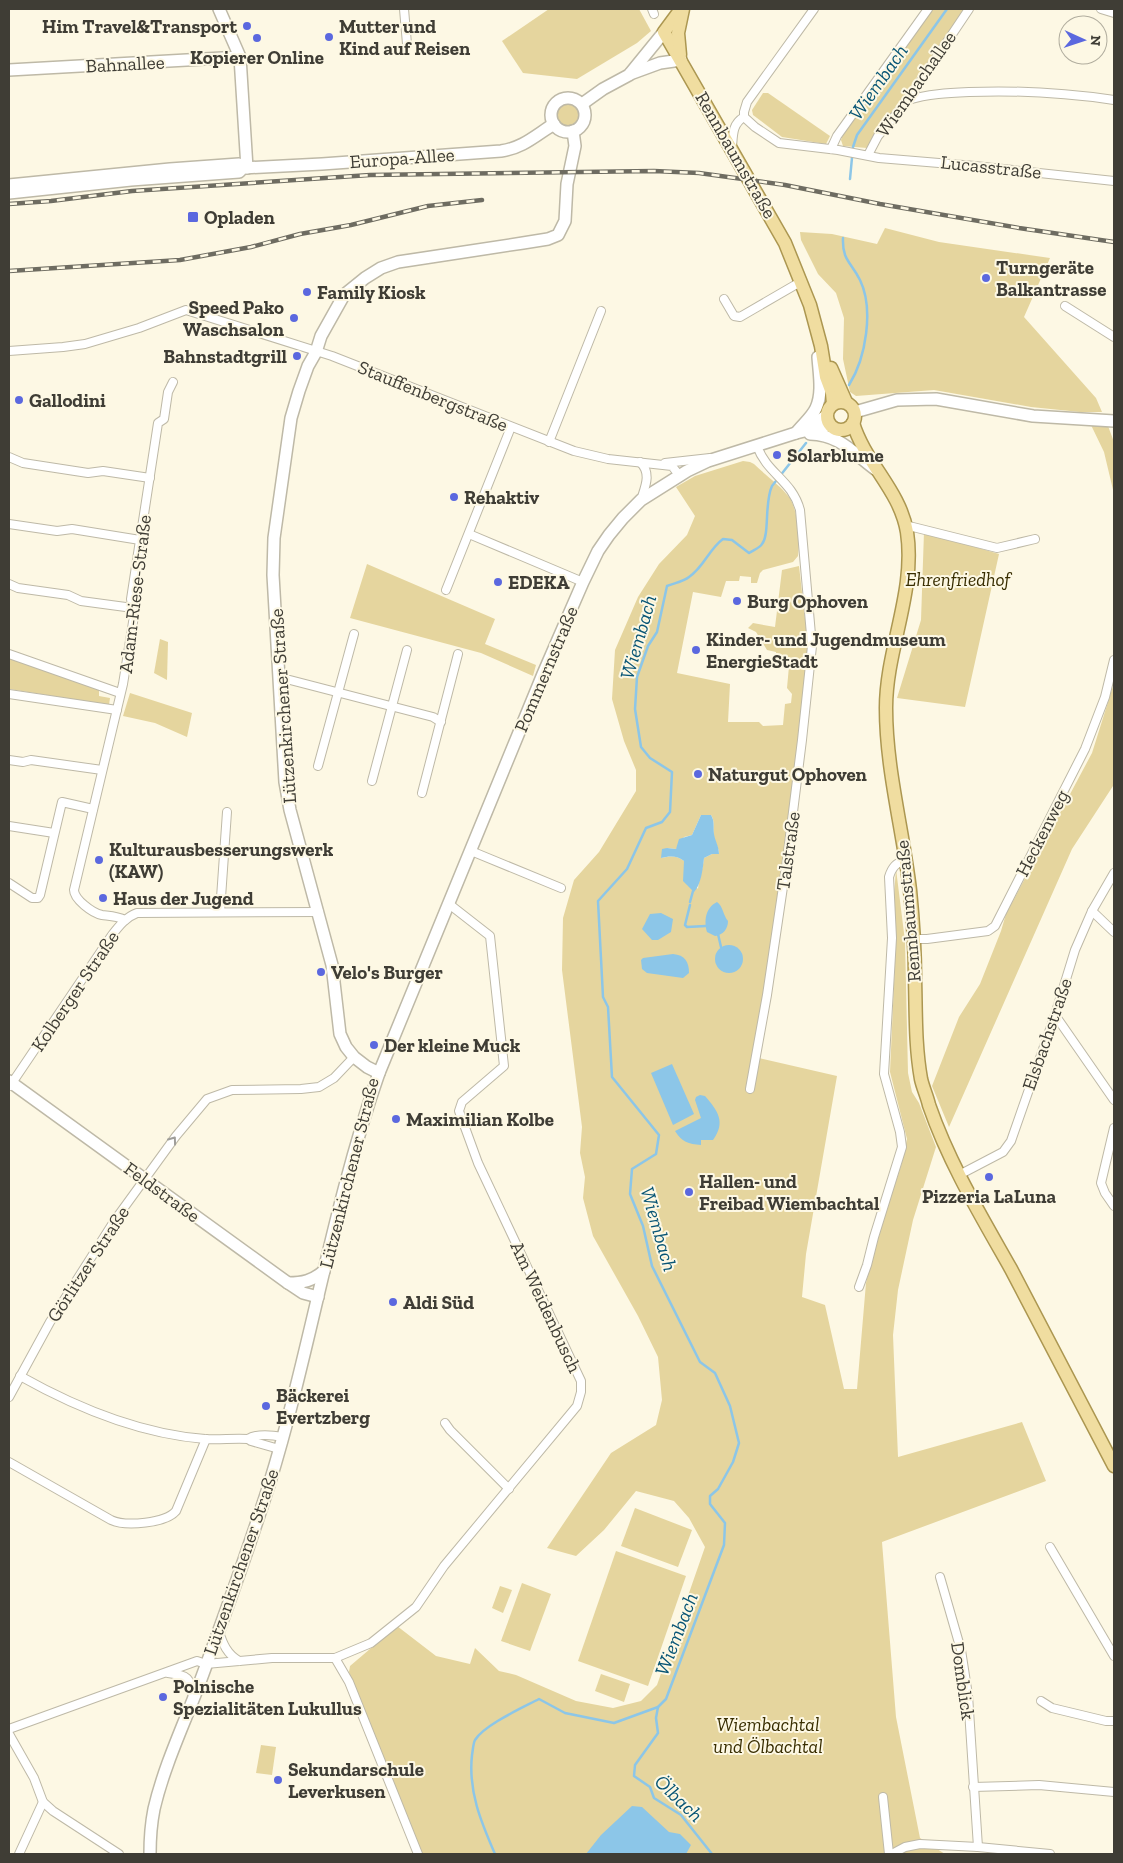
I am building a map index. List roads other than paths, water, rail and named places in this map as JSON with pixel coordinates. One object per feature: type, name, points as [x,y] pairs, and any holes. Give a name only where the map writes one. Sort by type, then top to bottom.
[{"type":"main road","points":[[219,9],[240,56],[245,168]]},
{"type":"main road","points":[[629,75],[682,9]]},
{"type":"main road","points":[[582,104],[603,88],[629,75],[660,63],[681,60],[678,33],[682,9]]},
{"type":"main road","name":"Rennbaumstraße","points":[[664,32],[785,243],[802,281],[821,346],[826,377],[841,416],[894,494],[905,524],[908,544],[908,572],[904,604],[890,662],[886,708],[891,766],[906,860],[914,939],[916,1036],[921,1080],[936,1125],[959,1175],[1114,1466]]},
{"type":"main road","name":"Bahnallee","points":[[9,70],[240,56]]},
{"type":"main road","points":[[568,97],[578,100],[582,104],[585,114],[582,125],[573,131],[564,131],[554,124],[551,114],[554,104],[558,100],[568,97]]},
{"type":"main road","name":"Europa-Allee","points":[[9,193],[239,172],[245,168],[514,150],[554,124]]},
{"type":"main road","name":"Lützenkirchener Straße","points":[[150,1854],[154,1810],[165,1772],[218,1632],[269,1486],[283,1437],[349,1167],[379,1073],[365,1066],[354,1057],[346,1047],[340,1034],[332,965],[290,810],[285,782],[273,583],[274,538],[291,418],[308,366],[316,352],[320,336],[344,296],[359,282],[381,268],[398,262],[548,239],[558,235],[565,221],[567,184],[575,146],[573,131]]},
{"type":"main road","name":"Europa-Allee","points":[[9,185],[180,168],[239,164],[245,168]]},
{"type":"main road","points":[[796,433],[816,408],[820,391],[818,356],[821,346]]},
{"type":"main road","name":"Stauffenbergstraße","points":[[641,500],[679,475],[718,458],[796,433],[823,418],[841,416],[897,400],[936,399],[1033,416],[1114,421]]},
{"type":"main road","points":[[796,433],[821,434],[838,440],[878,471]]},
{"type":"main road","name":"Pommernstraße","points":[[379,1073],[543,674],[583,582],[598,551],[609,535],[641,500]]},
{"type":"main road","name":"Feldstraße","points":[[10,1084],[288,1284],[303,1293],[318,1297]]},
{"type":"main road","points":[[288,1284],[308,1282],[324,1271]]},
{"type":"street","points":[[404,9],[407,44]]},
{"type":"street","points":[[732,150],[734,128],[738,120],[744,117],[747,102],[814,9]]},
{"type":"street","name":"Wiembachallee","points":[[834,150],[838,136],[928,9]]},
{"type":"street","name":"Wiembachallee","points":[[865,154],[908,100],[968,9]]},
{"type":"street","points":[[1100,9],[1114,13]]},
{"type":"street","points":[[908,100],[923,96],[1002,91],[1061,93],[1114,100]]},
{"type":"street","name":"Lucasstraße","points":[[744,117],[779,143],[865,154],[879,158],[936,162],[1114,181]]},
{"type":"street","points":[[724,299],[734,316],[740,317],[802,281]]},
{"type":"street","points":[[1064,306],[1114,337]]},
{"type":"street","name":"Stauffenbergstraße","points":[[9,351],[85,344],[138,328],[186,310],[369,370],[549,442],[588,455],[672,466],[679,475]]},
{"type":"street","points":[[549,442],[602,311]]},
{"type":"street","name":"Adam-Riese-Straße","points":[[92,809],[124,684],[134,616],[132,600],[158,423],[164,419],[168,392],[173,382]]},
{"type":"street","points":[[446,590],[511,427]]},
{"type":"street","name":"Talstraße","points":[[750,1089],[767,995],[787,860],[812,646],[800,510],[794,494],[765,463],[757,446]]},
{"type":"street","points":[[9,457],[23,463],[88,473],[103,471],[150,478]]},
{"type":"street","name":"Stauffenbergstraße","points":[[663,464],[691,459],[718,458]]},
{"type":"street","points":[[640,462],[647,470],[641,500]]},
{"type":"street","points":[[9,524],[57,531],[72,529],[140,540]]},
{"type":"street","points":[[905,524],[997,548],[1035,539]]},
{"type":"street","points":[[469,534],[583,582]]},
{"type":"street","points":[[9,584],[18,588],[68,594],[81,601],[133,608]]},
{"type":"street","points":[[318,766],[354,634]]},
{"type":"street","points":[[372,781],[406,650]]},
{"type":"street","points":[[9,654],[120,694]]},
{"type":"street","points":[[422,793],[458,654]]},
{"type":"street","name":"Heckenweg","points":[[914,939],[988,931],[995,926],[1085,749],[1105,697],[1114,660]]},
{"type":"street","points":[[280,680],[290,680],[433,717],[441,722]]},
{"type":"street","points":[[9,694],[116,710]]},
{"type":"street","points":[[9,760],[23,762],[32,760],[102,770]]},
{"type":"street","points":[[9,883],[32,898],[38,898],[62,802],[92,809]]},
{"type":"street","name":"Kolberger Straße","points":[[92,809],[74,895],[78,900],[100,914],[125,920]]},
{"type":"street","points":[[220,912],[228,812]]},
{"type":"street","points":[[9,826],[54,833]]},
{"type":"street","points":[[471,851],[561,888]]},
{"type":"street","points":[[859,1287],[902,1147],[900,1132],[884,1074],[892,938],[889,876],[891,868],[897,862],[906,860]]},
{"type":"street","name":"Elsbachstraße","points":[[959,1175],[1003,1152],[1008,1146],[1055,1015],[1075,950],[1092,911],[1114,873]]},
{"type":"street","name":"Am Weidenbusch","points":[[335,1658],[372,1643],[416,1607],[444,1566],[577,1406],[581,1392],[581,1381],[478,1163],[459,1111],[462,1102],[504,1066],[490,936],[449,904]]},
{"type":"street","points":[[1092,911],[1114,932]]},
{"type":"street","name":"Kolberger Straße","points":[[10,1084],[112,935],[125,920],[137,913],[319,912]]},
{"type":"street","points":[[1055,1015],[1114,1100]]},
{"type":"street","name":"Görlitzer Straße","points":[[9,1397],[11,1385],[20,1376],[85,1267],[144,1180],[207,1099],[232,1090],[319,1087],[334,1078],[354,1057]]},
{"type":"street","points":[[1114,1128],[1100,1183],[1114,1206]]},
{"type":"street","points":[[20,1376],[51,1394],[125,1423],[174,1435],[206,1439],[248,1439],[279,1449]]},
{"type":"street","points":[[446,1423],[450,1430],[509,1490]]},
{"type":"street","points":[[248,1439],[252,1436],[283,1437]]},
{"type":"street","points":[[9,1462],[111,1520],[124,1524],[170,1517],[176,1511],[206,1439]]},
{"type":"street","points":[[1050,1547],[1114,1656]]},
{"type":"street","name":"Domblick","points":[[940,1576],[961,1650],[968,1695],[978,1847]]},
{"type":"street","points":[[218,1632],[228,1652],[239,1661]]},
{"type":"street","points":[[9,1729],[197,1661],[206,1664],[272,1658],[335,1658],[349,1682],[418,1854]]},
{"type":"street","points":[[166,1673],[185,1676],[189,1679],[194,1698]]},
{"type":"street","points":[[1041,1701],[1052,1708],[1106,1721],[1114,1721]]},
{"type":"street","points":[[9,1734],[34,1778],[43,1802],[53,1812],[119,1854]]},
{"type":"street","points":[[973,1788],[1039,1785],[1114,1792]]},
{"type":"street","points":[[883,1797],[890,1854],[904,1847],[920,1844],[1050,1854]]},
{"type":"street","points":[[19,1854],[43,1802]]},
{"type":"water","points":[[701,815],[711,815],[712,817],[719,854],[712,854],[704,858],[700,881],[694,892],[683,881],[684,861],[673,856],[661,858],[662,849],[676,849],[679,839],[692,835]]},
{"type":"water","points":[[717,902],[728,921],[724,931],[715,936],[707,932],[706,919],[708,911]]},
{"type":"water","points":[[661,913],[673,919],[671,932],[658,940],[652,940],[642,929],[650,914]]},
{"type":"water","points":[[729,945],[739,949],[743,959],[739,969],[729,973],[719,969],[715,959],[719,949]]},
{"type":"water","points":[[673,954],[681,956],[687,962],[689,973],[683,978],[647,973],[642,969],[641,960],[643,958]]},
{"type":"water","points":[[672,1064],[694,1114],[673,1125],[651,1073]]},
{"type":"water","points":[[700,1095],[705,1096],[714,1107],[720,1122],[717,1134],[713,1140],[701,1140],[701,1145],[686,1142],[675,1131],[701,1118],[695,1100]]},
{"type":"water","points":[[632,1806],[642,1807],[669,1832],[680,1834],[691,1845],[686,1854],[586,1854],[601,1835]]},
{"type":"waterway","name":"Wiembach","points":[[850,179],[853,147],[857,135],[947,9]]},
{"type":"waterway","name":"Wiembach","points":[[843,238],[844,251],[860,280],[867,305],[864,348],[849,385]]},
{"type":"waterway","name":"Wiembach","points":[[495,1854],[485,1830],[474,1794],[471,1768],[475,1740],[495,1723],[539,1699],[565,1713],[614,1723],[658,1707],[666,1699],[724,1545],[725,1523],[710,1504],[710,1496],[718,1489],[733,1462],[739,1443],[730,1406],[715,1373],[700,1362],[652,1266],[643,1226],[630,1194],[632,1169],[656,1154],[659,1135],[612,1077],[608,1007],[603,997],[598,901],[627,869],[646,828],[662,822],[670,812],[672,772],[650,758],[641,747],[635,709],[637,677],[648,646],[657,632],[667,586],[684,580],[694,573],[723,539],[732,540],[749,553],[761,545],[766,533],[768,501],[772,486],[806,443]]},
{"type":"waterway","points":[[690,902],[693,891]]},
{"type":"waterway","points":[[690,905],[685,925],[687,927],[706,926]]},
{"type":"waterway","points":[[718,934],[721,947]]},
{"type":"waterway","name":"Ölbach","points":[[658,1707],[656,1718],[658,1733],[635,1765],[634,1776],[650,1787],[654,1798],[681,1815],[712,1854]]},
{"type":"railway","points":[[9,204],[132,191],[370,175],[654,171],[699,173],[785,185],[880,204],[1114,242]]},
{"type":"railway","points":[[9,271],[180,260],[251,247],[300,234],[351,225],[428,206],[482,200]]},
{"type":"place","name":"Him Travel&Transport","points":[[247,26]]},
{"type":"place","name":"Mutter und Kind auf Reisen","points":[[329,37]]},
{"type":"place","name":"Kopierer Online","points":[[257,38]]},
{"type":"place","name":"Opladen","points":[[193,217]]},
{"type":"place","name":"Turngeräte Balkantrasse","points":[[986,278]]},
{"type":"place","name":"Family Kiosk","points":[[307,292]]},
{"type":"place","name":"Speed Pako Waschsalon","points":[[294,318]]},
{"type":"place","name":"Bahnstadtgrill","points":[[297,356]]},
{"type":"place","name":"Gallodini","points":[[19,400]]},
{"type":"place","name":"Solarblume","points":[[777,455]]},
{"type":"place","name":"Rehaktiv","points":[[454,497]]},
{"type":"place","name":"EDEKA","points":[[498,582]]},
{"type":"place","name":"Burg Ophoven","points":[[737,601]]},
{"type":"place","name":"Kinder- und Jugendmuseum EnergieStadt","points":[[696,650]]},
{"type":"place","name":"Naturgut Ophoven","points":[[698,774]]},
{"type":"place","name":"Kulturausbesserungswerk (KAW)","points":[[99,860]]},
{"type":"place","name":"Haus der Jugend","points":[[103,898]]},
{"type":"place","name":"Velo's Burger","points":[[321,972]]},
{"type":"place","name":"Der kleine Muck","points":[[374,1045]]},
{"type":"place","name":"Maximilian Kolbe","points":[[396,1119]]},
{"type":"place","name":"Pizzeria LaLuna","points":[[989,1177]]},
{"type":"place","name":"Hallen- und Freibad Wiembachtal","points":[[689,1192]]},
{"type":"place","name":"Aldi Süd","points":[[393,1302]]},
{"type":"place","name":"Bäckerei Evertzberg","points":[[266,1406]]},
{"type":"place","name":"Polnische Spezialitäten Lukullus","points":[[163,1697]]},
{"type":"place","name":"Sekundarschule Leverkusen","points":[[278,1780]]},
{"type":"park label","name":"Ehrenfriedhof","points":[[958,579]]},
{"type":"park label","name":"Wiembachtal und Ölbachtal","points":[[768,1735]]}]
